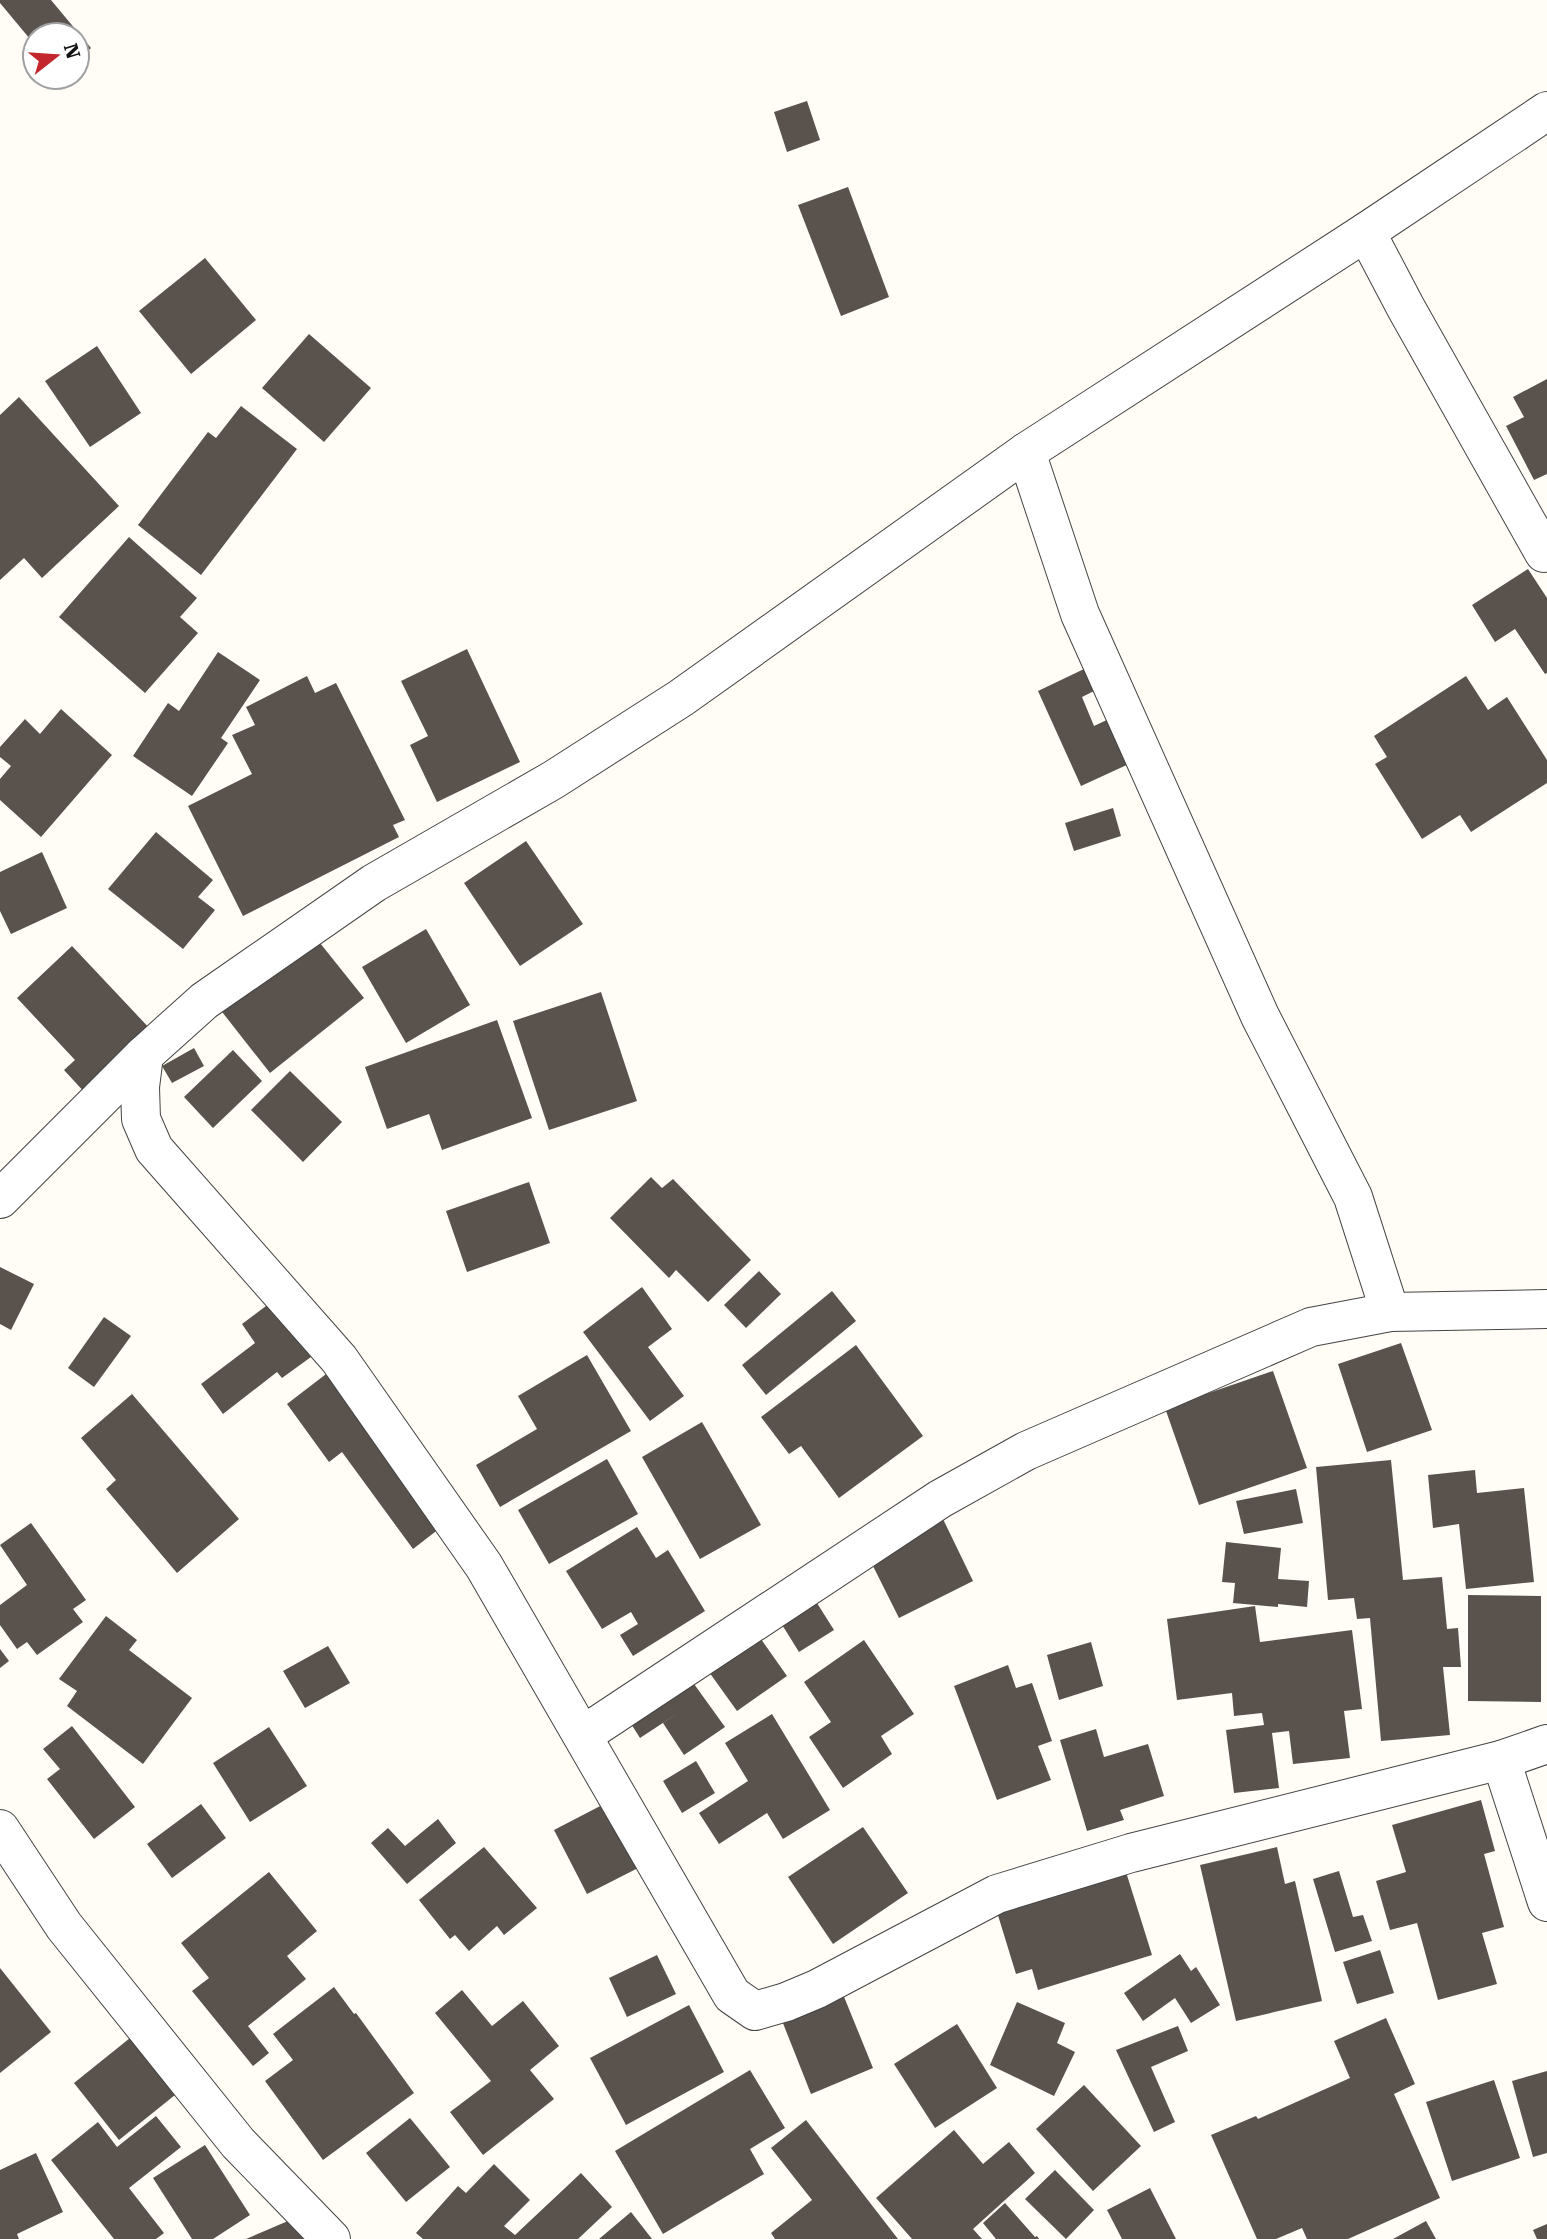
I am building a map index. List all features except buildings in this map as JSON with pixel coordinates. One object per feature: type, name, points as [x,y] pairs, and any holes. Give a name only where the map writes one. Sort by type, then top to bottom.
[{"type":"street","points":[[0,1199],[144,1055],[204,1001],[374,883],[553,780],[681,698],[1026,452],[1366,232],[1547,111]]},
{"type":"street","points":[[1366,232],[1544,553]]},
{"type":"street","points":[[1026,452],[1080,614],[1260,1016],[1353,1197],[1390,1312]]},
{"type":"street","points":[[144,1055],[140,1087],[141,1119],[154,1149],[339,1359],[484,1566],[732,1995],[755,2011],[817,1989],[996,1894],[1131,1853],[1501,1760],[1547,1744]]},
{"type":"street","points":[[583,1735],[940,1499],[1026,1451],[1311,1327],[1390,1312],[1547,1310]]},
{"type":"street","points":[[1501,1760],[1547,1902]]},
{"type":"street","points":[[0,1829],[64,1926],[238,2143],[331,2239]]}]
